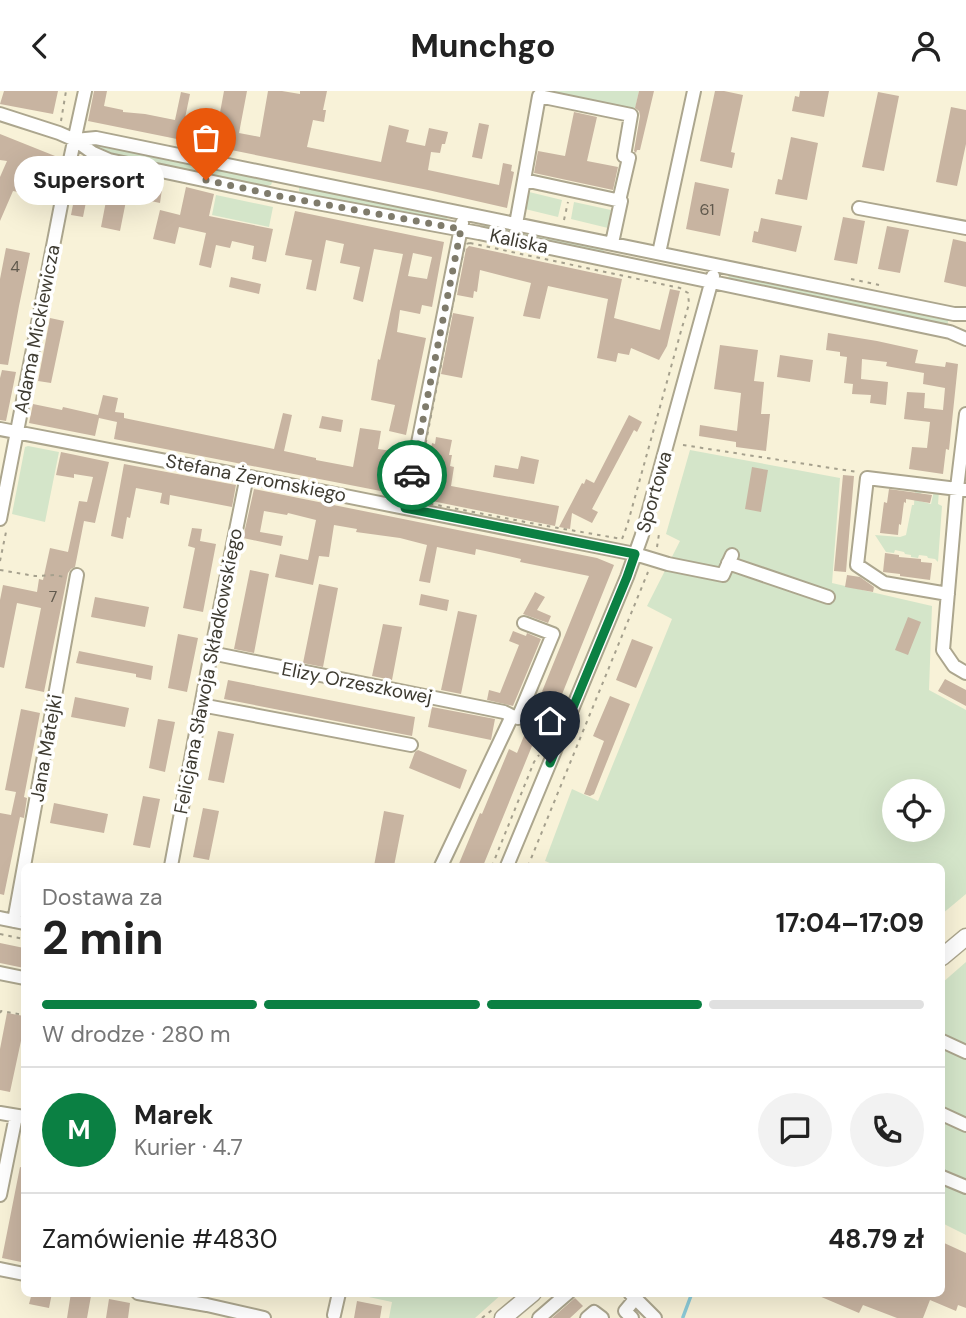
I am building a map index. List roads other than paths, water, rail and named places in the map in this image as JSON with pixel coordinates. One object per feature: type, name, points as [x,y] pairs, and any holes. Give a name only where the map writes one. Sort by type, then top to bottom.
[{"type":"main road","points":[[945,954],[966,937]]},
{"type":"main road","points":[[503,1318],[528,1297]]},
{"type":"street","name":"Adama Mickiewicza","points":[[0,519],[85,91]]},
{"type":"street","points":[[659,253],[694,91]]},
{"type":"street","points":[[516,224],[540,96],[631,115],[624,156],[629,158],[619,201],[615,262]]},
{"type":"street","name":"Kaliska","points":[[0,114],[59,133],[109,160],[279,196],[461,229],[950,332],[966,339]]},
{"type":"street","name":"Kaliska","points":[[75,140],[96,138],[954,314],[966,314]]},
{"type":"street","points":[[279,196],[283,176]]},
{"type":"street","points":[[524,180],[619,201]]},
{"type":"street","points":[[859,208],[966,228]]},
{"type":"street","points":[[405,508],[464,213]]},
{"type":"street","name":"Sportowa","points":[[508,863],[642,535],[715,265]]},
{"type":"street","points":[[966,320],[963,330],[966,339]]},
{"type":"street","points":[[966,414],[961,489],[943,650],[954,666],[966,673]]},
{"type":"street","name":"Stefana Żeromskiego","points":[[0,429],[635,554],[723,575],[730,559],[828,597]]},
{"type":"street","name":"Felicjana Sławoja Składkowskiego","points":[[172,863],[247,476]]},
{"type":"street","points":[[948,594],[884,583],[857,565],[867,478],[961,489]]},
{"type":"street","name":"Jana Matejki","points":[[29,863],[77,577]]},
{"type":"street","points":[[443,863],[508,714],[518,718],[552,634],[524,623]]},
{"type":"street","name":"Elizy Orzeszkowej","points":[[211,653],[508,714]]},
{"type":"street","points":[[201,705],[411,745]]},
{"type":"street","points":[[0,918],[19,922]]},
{"type":"street","points":[[0,973],[21,977]]},
{"type":"street","points":[[945,1042],[966,1052]]},
{"type":"street","points":[[0,1113],[20,1117],[0,1195]]},
{"type":"street","points":[[945,1117],[966,1125]]},
{"type":"street","points":[[945,1178],[966,1187]]},
{"type":"street","points":[[0,1269],[21,1273]]},
{"type":"street","points":[[185,1297],[208,1299],[264,1318]]},
{"type":"street","points":[[334,1315],[338,1297]]},
{"type":"street","points":[[539,1318],[563,1297]]},
{"type":"street","points":[[633,1297],[655,1318]]},
{"type":"street","points":[[587,1318],[594,1313],[605,1318],[629,1314]]},
{"type":"waterway","points":[[683,1317],[690,1297]]},
{"type":"place","name":"Supersort","points":[[206,180]]}]
